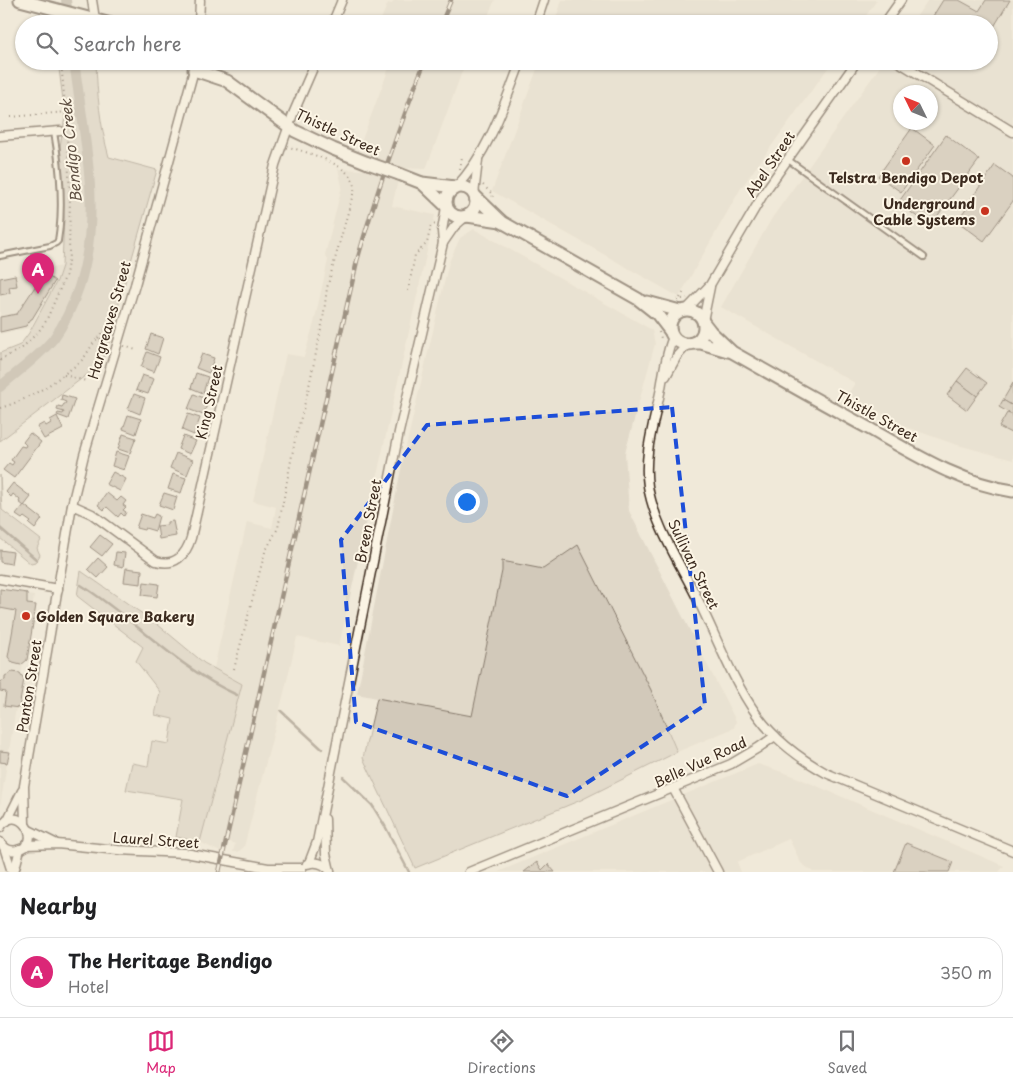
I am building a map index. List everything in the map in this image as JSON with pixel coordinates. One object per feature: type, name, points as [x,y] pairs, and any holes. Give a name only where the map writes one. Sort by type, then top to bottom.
[{"type":"street","points":[[21,0],[78,15]]},
{"type":"street","points":[[92,0],[100,15]]},
{"type":"street","points":[[199,15],[200,0]]},
{"type":"street","points":[[336,15],[342,0]]},
{"type":"street","points":[[539,15],[544,0]]},
{"type":"street","points":[[890,15],[901,0]]},
{"type":"street","name":"Hargreaves Street","points":[[58,589],[72,505],[84,455],[125,321],[193,70]]},
{"type":"street","name":"Thistle Street","points":[[203,70],[227,81],[289,127],[333,149],[368,164],[422,183],[456,187]]},
{"type":"street","name":"King Street","points":[[72,505],[92,514],[156,560],[167,563],[173,562],[187,550],[275,165],[312,70]]},
{"type":"street","points":[[502,222],[466,216],[460,217],[452,214],[446,206],[446,197],[478,160],[501,113],[518,70]]},
{"type":"street","name":"Abel Street","points":[[683,310],[710,285],[756,205],[850,70]]},
{"type":"street","points":[[912,70],[1013,132]]},
{"type":"street","points":[[0,136],[57,131]]},
{"type":"street","points":[[466,216],[471,213],[476,205],[478,160]]},
{"type":"street","name":"Thistle Street","points":[[422,183],[446,206]]},
{"type":"street","points":[[456,187],[467,188],[502,222],[638,299],[657,314],[682,344],[690,344],[701,338],[704,322],[696,312],[638,299]]},
{"type":"street","name":"Breen Street","points":[[309,863],[315,852],[397,442],[443,243],[442,231],[446,206]]},
{"type":"street","name":"Breen Street","points":[[443,243],[454,227],[466,216]]},
{"type":"street","name":"Abel Street","points":[[704,322],[710,285]]},
{"type":"street","points":[[672,334],[672,319],[683,310]]},
{"type":"street","name":"Thistle Street","points":[[704,322],[711,332],[732,352]]},
{"type":"street","name":"Sullivan Street","points":[[672,334],[647,455],[650,498],[662,528],[736,678],[757,715],[775,736]]},
{"type":"street","name":"Thistle Street","points":[[690,344],[701,343],[732,352],[931,463],[974,482],[1013,491]]},
{"type":"street","name":"Sullivan Street","points":[[661,387],[677,356],[690,344]]},
{"type":"street","points":[[0,579],[58,589]]},
{"type":"street","name":"Panton Street","points":[[24,786],[58,589]]},
{"type":"street","points":[[775,736],[800,757],[826,773],[1013,851]]},
{"type":"street","name":"Belle Vue Road","points":[[469,872],[737,761],[775,736]]},
{"type":"street","points":[[2,825],[24,786]]},
{"type":"street","points":[[13,872],[23,847],[29,841],[24,786]]},
{"type":"street","points":[[673,788],[718,872]]},
{"type":"street","name":"Breen Street","points":[[325,805],[326,854],[330,872]]},
{"type":"street","name":"Laurel Street","points":[[2,825],[17,819],[57,844]]},
{"type":"street","points":[[2,844],[13,872]]},
{"type":"street","name":"Laurel Street","points":[[2,844],[12,850],[23,847],[57,844],[118,850],[193,854],[252,865],[300,870]]},
{"type":"street","points":[[300,870],[309,863],[321,864],[330,872]]},
{"type":"street","name":"Laurel Street","points":[[252,865],[269,872]]},
{"type":"lane","points":[[0,256],[50,246],[58,240],[61,215],[57,131]]},
{"type":"lane","points":[[787,159],[924,256]]},
{"type":"path","points":[[11,116],[66,112]]},
{"type":"path","points":[[234,669],[265,552],[278,528],[300,413],[308,390],[324,314],[327,288],[356,186],[353,178],[343,168],[282,145]]},
{"type":"path","points":[[460,172],[462,157]]},
{"type":"path","points":[[479,181],[494,195],[492,200]]},
{"type":"path","points":[[408,291],[415,255],[426,243],[431,225],[440,224]]},
{"type":"path","points":[[680,298],[685,290]]},
{"type":"path","points":[[0,408],[31,396],[63,375],[82,359],[92,344],[110,325],[125,321]]},
{"type":"path","points":[[98,338],[136,350]]},
{"type":"path","points":[[63,375],[86,381]]},
{"type":"highlighted area","points":[[672,407],[705,705],[567,796],[356,722],[341,540],[427,425]]},
{"type":"shaded area","points":[[394,0],[495,0],[488,15],[383,15],[388,3],[392,4]]},
{"type":"shaded area","points":[[562,0],[877,0],[866,15],[557,15]]},
{"type":"shaded area","points":[[928,0],[1013,0],[1013,460],[954,444],[906,427],[848,394],[855,383],[721,307],[772,218],[878,70],[998,70],[998,15],[917,15]]},
{"type":"shaded area","points":[[59,70],[96,70],[103,133],[109,157],[157,170],[102,363],[0,441],[0,353],[20,345],[29,333],[57,281],[62,266],[64,217],[60,147],[65,116]]},
{"type":"shaded area","points":[[388,70],[463,70],[426,169],[401,168],[392,206],[435,215],[339,646],[297,637],[244,847],[238,852],[233,852],[235,844],[224,840],[220,852],[200,842],[242,684],[214,668],[247,522],[272,528],[276,507],[253,501],[286,354],[304,357],[314,323],[328,260],[325,255],[342,186],[338,169],[366,170],[370,159],[360,145]]},
{"type":"shaded area","points":[[537,70],[826,70],[741,188],[679,297],[492,191]]},
{"type":"shaded area","points":[[474,229],[652,330],[655,344],[625,453],[629,511],[736,721],[734,728],[677,752],[651,690],[578,546],[543,570],[502,561],[502,571],[472,717],[357,694],[402,464],[449,262],[460,238]]},
{"type":"shaded area","points":[[62,266],[57,281],[30,328],[0,334],[0,278]]},
{"type":"shaded area","points":[[0,475],[2,510],[41,540],[37,548],[40,555],[35,563],[31,564],[0,538]]},
{"type":"shaded area","points":[[578,545],[651,690],[677,752],[581,800],[415,868],[363,758],[377,698],[472,716],[502,571],[502,561],[543,569]]},
{"type":"shaded area","points":[[81,571],[157,624],[204,663],[242,684],[200,842],[176,837],[183,799],[126,790],[132,763],[148,766],[152,741],[169,744],[173,719],[155,715],[160,692],[136,661],[143,647],[77,596]]},
{"type":"shaded area","points":[[0,591],[34,596],[0,807]]},
{"type":"shaded area","points":[[758,764],[791,775],[1004,866],[999,872],[813,872],[801,863],[789,839],[737,862],[741,872],[498,872]]},
{"type":"building","points":[[943,0],[959,0],[979,11],[986,0],[1010,0],[998,20],[998,15],[934,15]]},
{"type":"building","name":"Telstra Bendigo Depot","points":[[911,130],[915,130],[935,145],[901,192],[878,176]]},
{"type":"building","points":[[946,135],[979,160],[930,226],[898,203]]},
{"type":"building","name":"Underground Cable Systems","points":[[995,165],[1013,178],[1013,201],[984,241],[957,221]]},
{"type":"building","points":[[44,273],[55,281],[32,319],[26,326],[0,332],[0,317],[17,314]]},
{"type":"building","points":[[15,275],[17,286],[9,287],[10,293],[0,295],[0,278]]},
{"type":"building","points":[[151,334],[163,338],[158,354],[146,349]]},
{"type":"building","points":[[147,352],[160,357],[154,372],[141,367]]},
{"type":"building","points":[[202,354],[214,358],[209,373],[196,368]]},
{"type":"building","points":[[967,368],[987,383],[977,396],[957,381]]},
{"type":"building","points":[[196,373],[208,377],[203,393],[191,388]]},
{"type":"building","points":[[142,375],[154,379],[148,394],[136,390]]},
{"type":"building","points":[[957,381],[977,396],[967,410],[947,395]]},
{"type":"building","points":[[1013,383],[1013,406],[1003,400]]},
{"type":"building","points":[[134,394],[145,398],[140,414],[128,409]]},
{"type":"building","points":[[194,394],[209,400],[203,415],[188,409]]},
{"type":"building","points":[[62,395],[75,399],[68,419],[57,415],[64,412],[57,410],[58,406],[62,407],[66,402],[61,400]]},
{"type":"building","points":[[1003,400],[1013,406],[1013,415],[999,407]]},
{"type":"building","points":[[1007,413],[1013,415],[1013,434],[999,427]]},
{"type":"building","points":[[188,414],[200,418],[194,435],[182,430]]},
{"type":"building","points":[[128,415],[141,419],[136,434],[123,429]]},
{"type":"building","points":[[57,416],[63,429],[44,439],[37,427],[44,423],[46,426],[51,423],[50,420]]},
{"type":"building","points":[[30,433],[41,442],[14,478],[3,470],[9,463],[12,465],[14,462],[11,460],[21,446],[25,447],[26,445],[23,442]]},
{"type":"building","points":[[123,434],[136,438],[130,453],[118,449]]},
{"type":"building","points":[[183,436],[196,441],[190,454],[178,449]]},
{"type":"building","points":[[116,452],[129,456],[124,470],[112,466]]},
{"type":"building","points":[[176,453],[193,460],[187,475],[170,468]]},
{"type":"building","points":[[113,472],[126,479],[120,491],[106,484]]},
{"type":"building","points":[[173,474],[186,478],[181,493],[168,489]]},
{"type":"building","points":[[13,483],[31,497],[24,506],[13,494],[11,497],[6,492]]},
{"type":"building","points":[[107,493],[117,501],[121,497],[126,501],[123,505],[126,507],[123,510],[126,512],[124,516],[121,513],[118,517],[107,507],[104,510],[98,505]]},
{"type":"building","points":[[164,493],[177,497],[173,510],[159,505]]},
{"type":"building","points":[[24,505],[42,519],[35,529],[29,524],[31,522],[24,517],[22,519],[16,515]]},
{"type":"building","points":[[141,514],[153,518],[155,514],[159,516],[155,531],[136,528]]},
{"type":"building","points":[[173,521],[176,536],[159,539],[157,526],[167,525],[167,522]]},
{"type":"building","points":[[100,535],[112,544],[102,556],[90,547]]},
{"type":"building","points":[[0,550],[13,552],[11,564],[0,562]]},
{"type":"building","points":[[116,552],[125,553],[123,567],[114,565]]},
{"type":"building","points":[[98,558],[108,567],[98,578],[88,569]]},
{"type":"building","points":[[126,568],[142,570],[141,584],[124,582]]},
{"type":"building","points":[[144,582],[159,584],[157,597],[142,595]]},
{"type":"building","points":[[0,589],[27,593],[27,604],[36,605],[27,660],[21,665],[13,663],[8,657],[16,611],[0,608]]},
{"type":"building","points":[[12,672],[20,673],[24,679],[19,708],[4,706],[6,692],[0,691],[0,682],[5,680],[5,676]]},
{"type":"building","points":[[0,751],[10,752],[7,763],[0,762]]},
{"type":"building","points":[[906,843],[953,862],[949,872],[894,872]]},
{"type":"building","points":[[537,862],[542,870],[548,864],[555,872],[524,872]]},
{"type":"waterway","name":"Bendigo Creek","points":[[66,0],[68,15]]},
{"type":"waterway","name":"Bendigo Creek","points":[[0,387],[28,364],[54,338],[74,300],[86,259],[91,203],[86,146],[75,70]]},
{"type":"waterway","points":[[0,528],[37,560]]},
{"type":"waterway","points":[[81,585],[101,598],[195,672],[237,695]]},
{"type":"waterway","points":[[281,711],[322,749]]},
{"type":"waterway","points":[[343,777],[372,805],[409,872]]},
{"type":"railway","points":[[445,15],[451,0]]},
{"type":"railway","points":[[219,872],[357,261],[388,160],[422,70]]},
{"type":"place","name":"Telstra Bendigo Depot","points":[[906,161]]},
{"type":"place","name":"Underground Cable Systems","points":[[985,211]]},
{"type":"place","name":"The Heritage Bendigo","points":[[38,294]]},
{"type":"place","name":"Golden Square Bakery","points":[[26,616]]}]
